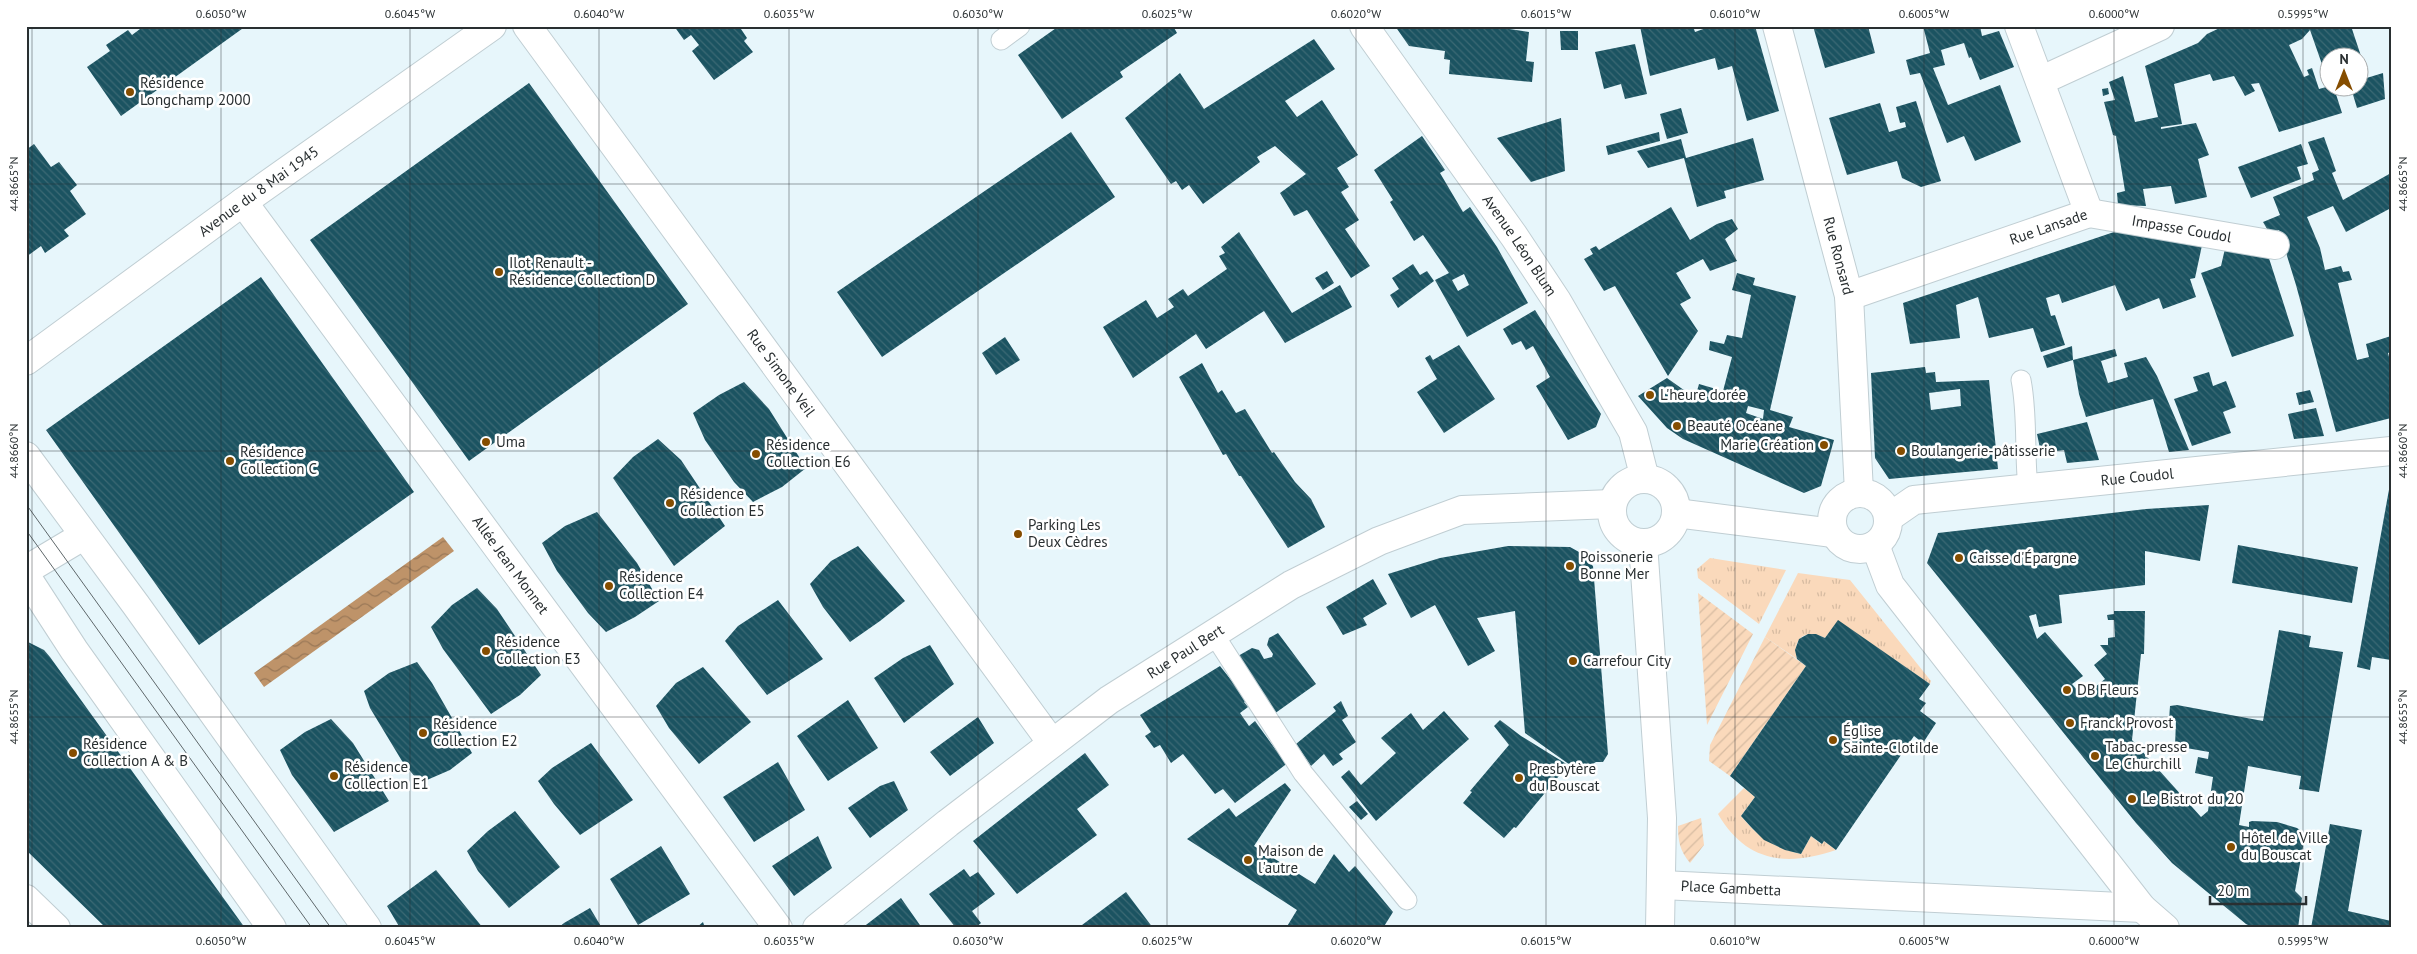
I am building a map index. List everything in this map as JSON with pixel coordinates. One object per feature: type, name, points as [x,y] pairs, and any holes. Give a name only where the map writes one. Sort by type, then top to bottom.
[{"type":"street","name":"Avenue du 8 Mai 1945","points":[[26,361],[243,202],[492,26]]},
{"type":"street","name":"Rue Simone Veil","points":[[527,26],[1052,743]]},
{"type":"street","name":"Avenue Léon Blum","points":[[1364,26],[1514,236],[1557,301],[1633,432],[1645,479]]},
{"type":"street","name":"Rue Ronsard","points":[[1777,26],[1849,296],[1859,492]]},
{"type":"street","name":"Rue Lansade","points":[[1849,296],[2089,213],[2020,26]]},
{"type":"street","points":[[2040,81],[2160,26]]},
{"type":"street","name":"Allée Jean Monnet","points":[[243,202],[778,928]]},
{"type":"street","name":"Impasse Coudol","points":[[2089,213],[2275,244]]},
{"type":"street","name":"Rue Coudol","points":[[1888,518],[1914,500],[2391,451]]},
{"type":"street","points":[[26,456],[83,536],[136,605],[367,928]]},
{"type":"street","points":[[1645,479],[1664,486],[1671,494],[1676,513],[1674,522],[1662,538],[1643,543],[1625,537],[1618,530],[1614,522],[1612,504],[1624,486],[1634,480],[1645,479]]},
{"type":"street","points":[[1859,492],[1868,493],[1882,502],[1888,518],[1885,534],[1875,545],[1868,548],[1851,548],[1844,545],[1834,532],[1832,514],[1835,505],[1850,494],[1859,492]]},
{"type":"street","name":"Rue Paul Bert","points":[[817,928],[1118,693],[1291,585],[1379,540],[1462,510],[1612,504]]},
{"type":"street","points":[[1676,513],[1834,532]]},
{"type":"street","points":[[26,570],[83,536]]},
{"type":"street","name":"Place Gambetta","points":[[1643,543],[1662,818],[1662,885],[2142,908]]},
{"type":"street","points":[[1875,545],[1890,585],[2142,908],[2165,928]]},
{"type":"street","points":[[26,576],[80,658],[272,928]]},
{"type":"street","points":[[1660,928],[1662,885]]},
{"type":"street","points":[[26,899],[56,928]]},
{"type":"lane","points":[[1001,40],[1020,26]]},
{"type":"lane","points":[[2021,380],[2025,400],[2025,458],[2028,488]]},
{"type":"lane","points":[[1213,633],[1304,773],[1407,900]]},
{"type":"green space","points":[[1710,558],[1786,570],[1759,624],[1698,578],[1697,569]]},
{"type":"green space","points":[[1798,573],[1850,580],[1931,681],[1930,684],[1838,621],[1825,638],[1812,634],[1802,637],[1797,645],[1797,659],[1765,637]]},
{"type":"green space","points":[[1698,593],[1753,634],[1707,725]]},
{"type":"green space","points":[[1765,637],[1806,666],[1730,776],[1709,761],[1710,745]]},
{"type":"green space","points":[[1744,788],[1755,797],[1741,816],[1767,841],[1801,854],[1811,836],[1821,844],[1824,841],[1836,850],[1818,855],[1784,859],[1754,851],[1729,830],[1718,814]]},
{"type":"green space","points":[[1701,818],[1704,845],[1690,863],[1680,846],[1678,826]]},
{"type":"water","points":[[443,537],[454,551],[264,687],[254,673]]},
{"type":"building","name":"Résidence Longchamp 2000","points":[[144,26],[246,26],[121,116],[87,67],[110,51],[106,45],[128,30],[132,35]]},
{"type":"building","points":[[674,26],[739,26],[747,38],[744,41],[753,52],[714,80],[692,51],[699,45],[691,35],[684,40]]},
{"type":"building","points":[[1059,26],[1173,26],[1177,33],[1120,72],[1123,77],[1062,119],[1018,55]]},
{"type":"building","points":[[1395,26],[1489,26],[1529,32],[1526,61],[1534,62],[1532,82],[1449,74],[1450,60],[1444,59],[1445,51],[1409,46]]},
{"type":"building","points":[[1640,26],[1693,26],[1695,32],[1706,28],[1706,26],[1755,26],[1779,111],[1747,121],[1732,66],[1718,70],[1715,58],[1650,76]]},
{"type":"building","points":[[1813,26],[1868,26],[1875,53],[1825,68]]},
{"type":"building","points":[[1923,26],[1980,26],[1982,36],[1999,31],[2014,67],[1980,80],[1964,43],[1941,50],[1945,65],[1933,68],[1948,105],[2000,85],[2021,142],[1975,161],[1964,136],[1947,143],[1920,73],[1910,75],[1906,60],[1930,53]]},
{"type":"building","points":[[2224,26],[2351,26],[2358,48],[2320,48],[2320,59],[2310,30],[2302,39],[2289,45],[2304,77],[2309,75],[2307,70],[2312,68],[2320,89],[2320,98],[2337,98],[2342,113],[2279,132],[2259,83],[2251,84],[2255,91],[2245,96],[2234,76],[2213,81],[2210,74],[2174,84],[2182,124],[2161,127],[2161,129],[2196,123],[2209,155],[2198,159],[2207,197],[2175,204],[2171,186],[2143,189],[2146,206],[2118,205],[2117,193],[2125,191],[2116,136],[2113,135],[2104,102],[2115,100],[2109,82],[2123,76],[2135,122],[2158,117],[2145,66],[2198,43],[2207,34]]},
{"type":"building","points":[[1560,31],[1578,31],[1578,50],[1561,50]]},
{"type":"building","points":[[1314,39],[1335,69],[1285,101],[1297,117],[1322,100],[1358,155],[1337,168],[1349,187],[1341,192],[1359,220],[1345,229],[1370,266],[1351,278],[1307,210],[1294,216],[1280,193],[1306,174],[1275,146],[1257,157],[1260,162],[1203,204],[1189,185],[1182,190],[1176,181],[1171,184],[1125,118],[1180,73],[1204,109]]},
{"type":"building","points":[[1635,44],[1647,94],[1625,99],[1621,84],[1604,89],[1595,52]]},
{"type":"building","points":[[2383,73],[2385,99],[2357,108],[2354,98],[2370,98],[2370,77]]},
{"type":"building","name":"Ilot Renault - Résidence Collection D","points":[[529,83],[688,304],[469,461],[310,240]]},
{"type":"building","points":[[2108,88],[2109,94],[2103,96],[2102,89]]},
{"type":"building","points":[[1916,101],[1941,181],[1921,187],[1902,178],[1897,161],[1847,175],[1829,118],[1880,103],[1889,132],[1906,127],[1905,122],[1900,123],[1896,107]]},
{"type":"building","points":[[1681,108],[1688,133],[1667,139],[1660,114]]},
{"type":"building","points":[[1561,118],[1565,171],[1531,182],[1497,138]]},
{"type":"building","points":[[1071,132],[1115,197],[882,357],[837,292]]},
{"type":"building","points":[[1659,132],[1660,141],[1608,155],[1606,146]]},
{"type":"building","points":[[1422,136],[1445,170],[1440,173],[1463,212],[1470,207],[1497,247],[1528,303],[1467,337],[1435,280],[1449,273],[1423,235],[1414,241],[1390,202],[1393,200],[1374,170]],"holes":[[[1464,274],[1469,285],[1458,291],[1452,280]]]},
{"type":"building","points":[[2324,137],[2336,171],[2332,173],[2343,200],[2391,173],[2391,208],[2346,232],[2333,206],[2307,217],[2320,248],[2325,270],[2341,266],[2343,272],[2349,271],[2352,280],[2338,283],[2357,360],[2369,357],[2366,344],[2391,336],[2391,352],[2388,353],[2391,364],[2391,418],[2336,432],[2279,230],[2270,234],[2263,222],[2280,215],[2273,197],[2314,180],[2312,173],[2319,170],[2308,142]]},
{"type":"building","points":[[1753,138],[1764,180],[1724,191],[1726,198],[1697,207],[1684,158],[1648,168],[1637,151],[1681,139],[1686,158]]},
{"type":"building","points":[[34,144],[51,167],[59,162],[77,185],[70,191],[86,214],[64,230],[69,236],[45,253],[41,246],[26,257],[26,150]]},
{"type":"building","points":[[2301,144],[2308,164],[2297,167],[2301,179],[2251,198],[2238,167]]},
{"type":"building","points":[[1671,207],[1690,240],[1717,224],[1732,219],[1738,229],[1725,239],[1737,261],[1710,271],[1703,259],[1676,273],[1691,298],[1680,304],[1698,331],[1668,376],[1615,286],[1604,291],[1584,259],[1593,254],[1590,249],[1596,246],[1599,250]]},
{"type":"building","points":[[2117,231],[2204,236],[2195,278],[2190,279],[2196,297],[2163,309],[2159,298],[2126,311],[2115,285],[2062,303],[2059,294],[2046,298],[2051,316],[2055,315],[2065,345],[2041,352],[2033,328],[1989,338],[1978,297],[1956,305],[1960,338],[1910,344],[1903,303]]},
{"type":"building","points":[[1239,232],[1292,313],[1340,285],[1352,307],[1285,343],[1264,311],[1206,349],[1196,334],[1133,378],[1103,327],[1146,300],[1157,318],[1174,307],[1168,299],[1183,289],[1188,296],[1227,269],[1219,256],[1225,253],[1221,247]]},
{"type":"building","points":[[2227,240],[2266,249],[2294,336],[2232,357],[2201,273],[2221,266]]},
{"type":"building","points":[[1413,264],[1420,275],[1427,271],[1434,281],[1398,308],[1390,295],[1399,289],[1392,278]]},
{"type":"building","points":[[1327,271],[1334,283],[1323,290],[1315,278]]},
{"type":"building","points":[[1737,273],[1755,278],[1753,285],[1796,296],[1770,410],[1793,417],[1789,427],[1834,440],[1821,486],[1804,493],[1683,439],[1667,428],[1638,396],[1667,378],[1695,398],[1699,384],[1723,391],[1732,357],[1709,350],[1710,341],[1724,344],[1727,335],[1742,338],[1751,295],[1732,290]],"holes":[[[1748,406],[1764,410],[1763,419],[1746,413]]]},
{"type":"building","name":"Résidence Collection C","points":[[261,277],[414,492],[199,645],[46,430]]},
{"type":"building","points":[[1535,310],[1601,414],[1596,427],[1568,440],[1536,386],[1550,377],[1533,346],[1526,350],[1521,341],[1512,345],[1503,329]]},
{"type":"building","points":[[1005,337],[1020,360],[996,375],[982,353]]},
{"type":"building","points":[[1459,345],[1495,399],[1444,433],[1417,392],[1437,379],[1425,358],[1430,355],[1433,360]]},
{"type":"building","points":[[2072,346],[2073,360],[2047,368],[2043,356]]},
{"type":"building","points":[[2115,349],[2117,356],[2101,361],[2108,383],[2128,377],[2124,363],[2146,357],[2157,376],[2189,450],[2169,452],[2153,399],[2086,417],[2079,394],[2073,360]]},
{"type":"building","points":[[1202,363],[1218,393],[1222,390],[1236,413],[1245,409],[1272,453],[1274,452],[1295,482],[1311,499],[1325,527],[1288,548],[1226,454],[1223,455],[1179,377]]},
{"type":"building","points":[[1925,367],[1926,373],[1935,372],[1936,382],[1989,380],[1998,469],[1889,479],[1875,458],[1871,373]],"holes":[[[1960,389],[1961,406],[1931,410],[1929,393]]]},
{"type":"building","points":[[2209,372],[2213,386],[2226,381],[2236,407],[2223,412],[2231,433],[2192,446],[2174,399],[2198,391],[2193,377]]},
{"type":"building","name":"Résidence Collection E6","points":[[744,382],[769,409],[806,468],[782,487],[753,502],[734,482],[705,440],[693,413],[719,395]]},
{"type":"building","points":[[2310,390],[2314,402],[2299,405],[2296,393]]},
{"type":"building","points":[[2316,408],[2324,436],[2294,439],[2288,414]]},
{"type":"building","points":[[2087,422],[2099,460],[2067,463],[2064,450],[2041,453],[2037,434]]},
{"type":"building","name":"Résidence Collection E5","points":[[658,439],[681,460],[725,526],[674,566],[613,478],[633,457]]},
{"type":"building","points":[[2390,484],[2391,660],[2372,657],[2370,670],[2357,667]]},
{"type":"building","points":[[2209,505],[2200,561],[2145,551],[2145,585],[2059,595],[2062,623],[2039,627],[2036,614],[2029,616],[2037,639],[2045,632],[2083,676],[2072,684],[2083,697],[2105,679],[2094,665],[2107,654],[2100,645],[2108,645],[2108,638],[2115,637],[2114,620],[2108,620],[2107,615],[2114,614],[2114,611],[2145,611],[2144,654],[2141,654],[2132,740],[2201,817],[2208,811],[2213,777],[2195,773],[2198,757],[2208,759],[2209,752],[2175,746],[2176,721],[2169,720],[2170,706],[2177,705],[2263,721],[2279,630],[2311,636],[2309,647],[2343,652],[2319,792],[2299,789],[2301,776],[2248,766],[2239,825],[2249,827],[2249,822],[2252,821],[2277,822],[2297,828],[2300,830],[2299,835],[2305,836],[2295,891],[2302,898],[2298,928],[2254,928],[2246,924],[2172,863],[2136,823],[1927,563],[1938,533],[2146,509]]},
{"type":"building","name":"Résidence Collection E4","points":[[597,512],[637,563],[659,601],[635,617],[606,632],[588,613],[557,571],[542,543],[565,526]]},
{"type":"building","points":[[2238,545],[2358,567],[2352,603],[2232,583]]},
{"type":"building","points":[[858,546],[905,601],[850,642],[823,607],[810,584],[831,561]]},
{"type":"building","points":[[1508,546],[1570,547],[1579,552],[1593,566],[1608,754],[1603,762],[1596,762],[1580,772],[1525,733],[1515,611],[1477,618],[1495,651],[1468,666],[1435,605],[1411,618],[1388,574],[1440,558]]},
{"type":"building","points":[[1373,579],[1387,604],[1363,618],[1367,625],[1343,635],[1326,607]]},
{"type":"building","name":"Résidence Collection E3","points":[[477,588],[497,609],[541,675],[520,695],[491,714],[443,649],[431,627],[452,605]]},
{"type":"building","points":[[778,600],[823,659],[767,695],[725,641],[738,626]]},
{"type":"building","name":"Église Sainte-Clotilde","points":[[1838,620],[1930,684],[1919,699],[1926,703],[1920,711],[1936,723],[1923,743],[1914,736],[1836,850],[1824,841],[1822,844],[1811,836],[1801,854],[1785,850],[1764,840],[1751,827],[1741,816],[1755,797],[1730,776],[1806,666],[1797,659],[1795,650],[1799,639],[1808,634],[1816,634],[1825,638]]},
{"type":"building","points":[[1278,633],[1316,684],[1274,714],[1238,656],[1252,648],[1259,650],[1264,659],[1272,657],[1273,654],[1267,645],[1269,638]]},
{"type":"building","name":"Résidence Collection A & B","points":[[26,641],[44,650],[50,657],[245,928],[106,928],[26,850]]},
{"type":"building","points":[[930,645],[954,684],[904,723],[874,678],[903,658]]},
{"type":"building","name":"Résidence Collection E2","points":[[417,662],[432,683],[472,753],[450,770],[420,783],[402,761],[370,708],[364,691],[389,673]]},
{"type":"building","points":[[1220,666],[1247,700],[1244,702],[1248,707],[1240,713],[1249,726],[1255,721],[1276,750],[1279,748],[1289,762],[1235,803],[1223,789],[1215,794],[1183,754],[1171,763],[1160,745],[1154,748],[1145,736],[1151,732],[1140,715]]},
{"type":"building","points":[[703,667],[751,722],[699,764],[669,728],[656,706],[676,683]]},
{"type":"building","points":[[848,700],[878,748],[828,781],[797,736]]},
{"type":"building","points":[[1341,701],[1348,716],[1342,720],[1356,742],[1339,754],[1343,759],[1333,766],[1324,754],[1311,766],[1296,744],[1336,711],[1333,707]]},
{"type":"building","points":[[1444,711],[1469,739],[1376,821],[1341,777],[1349,770],[1361,785],[1396,753],[1381,738],[1411,713],[1423,730]]},
{"type":"building","points":[[978,717],[994,743],[950,776],[930,752]]},
{"type":"building","name":"Résidence Collection E1","points":[[331,719],[353,743],[389,801],[334,832],[292,775],[280,750],[305,732]]},
{"type":"building","name":"Presbytère du Bouscat","points":[[1500,720],[1521,736],[1568,765],[1516,828],[1514,827],[1504,838],[1463,803],[1472,792],[1470,791],[1509,745],[1494,726]]},
{"type":"building","points":[[591,743],[633,800],[580,835],[538,781],[552,768]]},
{"type":"building","points":[[1085,753],[1109,785],[1077,809],[1097,835],[1017,894],[973,841]]},
{"type":"building","points":[[778,762],[805,810],[754,842],[723,797]]},
{"type":"building","points":[[894,781],[908,810],[870,838],[848,808],[880,786]]},
{"type":"building","name":"Maison de l'autre","points":[[1285,783],[1291,790],[1254,846],[1315,884],[1334,854],[1349,872],[1355,866],[1393,912],[1383,928],[1286,928],[1297,910],[1187,839],[1229,808],[1236,817]]},
{"type":"building","points":[[1357,801],[1368,814],[1361,820],[1349,807]]},
{"type":"building","points":[[515,811],[560,867],[509,908],[478,871],[467,851],[488,831]]},
{"type":"building","points":[[2330,824],[2362,830],[2348,911],[2391,921],[2391,928],[2311,928]]},
{"type":"building","points":[[818,836],[832,868],[794,896],[772,866]]},
{"type":"building","points":[[661,846],[690,894],[638,925],[610,879]]},
{"type":"building","points":[[964,869],[970,877],[978,872],[995,894],[972,911],[981,923],[975,928],[956,928],[929,894]]},
{"type":"building","points":[[436,870],[483,928],[400,928],[387,906]]},
{"type":"building","points":[[1126,892],[1153,928],[1078,928]]},
{"type":"building","points":[[901,898],[922,928],[862,928]]},
{"type":"building","points":[[590,908],[602,928],[558,928],[564,923]]},
{"type":"building","points":[[703,922],[705,928],[696,928]]},
{"type":"tram line","points":[[26,504],[331,928]]},
{"type":"tram line","points":[[26,530],[312,928]]},
{"type":"place","name":"Résidence Longchamp 2000","points":[[130,92]]},
{"type":"place","name":"Ilot Renault - Résidence Collection D","points":[[499,272]]},
{"type":"place","name":"L'heure dorée","points":[[1650,395]]},
{"type":"place","name":"Beauté Océane","points":[[1677,426]]},
{"type":"place","name":"Uma","points":[[486,442]]},
{"type":"place","name":"Marie Création","points":[[1824,445]]},
{"type":"place","name":"Boulangerie-pâtisserie","points":[[1901,451]]},
{"type":"place","name":"Résidence Collection E6","points":[[756,454]]},
{"type":"place","name":"Résidence Collection C","points":[[230,461]]},
{"type":"place","name":"Résidence Collection E5","points":[[670,503]]},
{"type":"place","name":"Parking Les Deux Cèdres","points":[[1018,534]]},
{"type":"place","name":"Caisse d'Épargne","points":[[1959,558]]},
{"type":"place","name":"Poissonerie Bonne Mer","points":[[1570,566]]},
{"type":"place","name":"Résidence Collection E4","points":[[609,586]]},
{"type":"place","name":"Résidence Collection E3","points":[[486,651]]},
{"type":"place","name":"Carrefour City","points":[[1573,661]]},
{"type":"place","name":"DB Fleurs","points":[[2067,690]]},
{"type":"place","name":"Franck Provost","points":[[2070,723]]},
{"type":"place","name":"Résidence Collection E2","points":[[423,733]]},
{"type":"place","name":"Église Sainte-Clotilde","points":[[1833,740]]},
{"type":"place","name":"Résidence Collection A & B","points":[[73,753]]},
{"type":"place","name":"Tabac-presse Le Churchill","points":[[2095,756]]},
{"type":"place","name":"Résidence Collection E1","points":[[334,776]]},
{"type":"place","name":"Presbytère du Bouscat","points":[[1519,778]]},
{"type":"place","name":"Le Bistrot du 20","points":[[2132,799]]},
{"type":"place","name":"Hôtel de Ville du Bouscat","points":[[2231,847]]},
{"type":"place","name":"Maison de l'autre","points":[[1248,860]]}]
